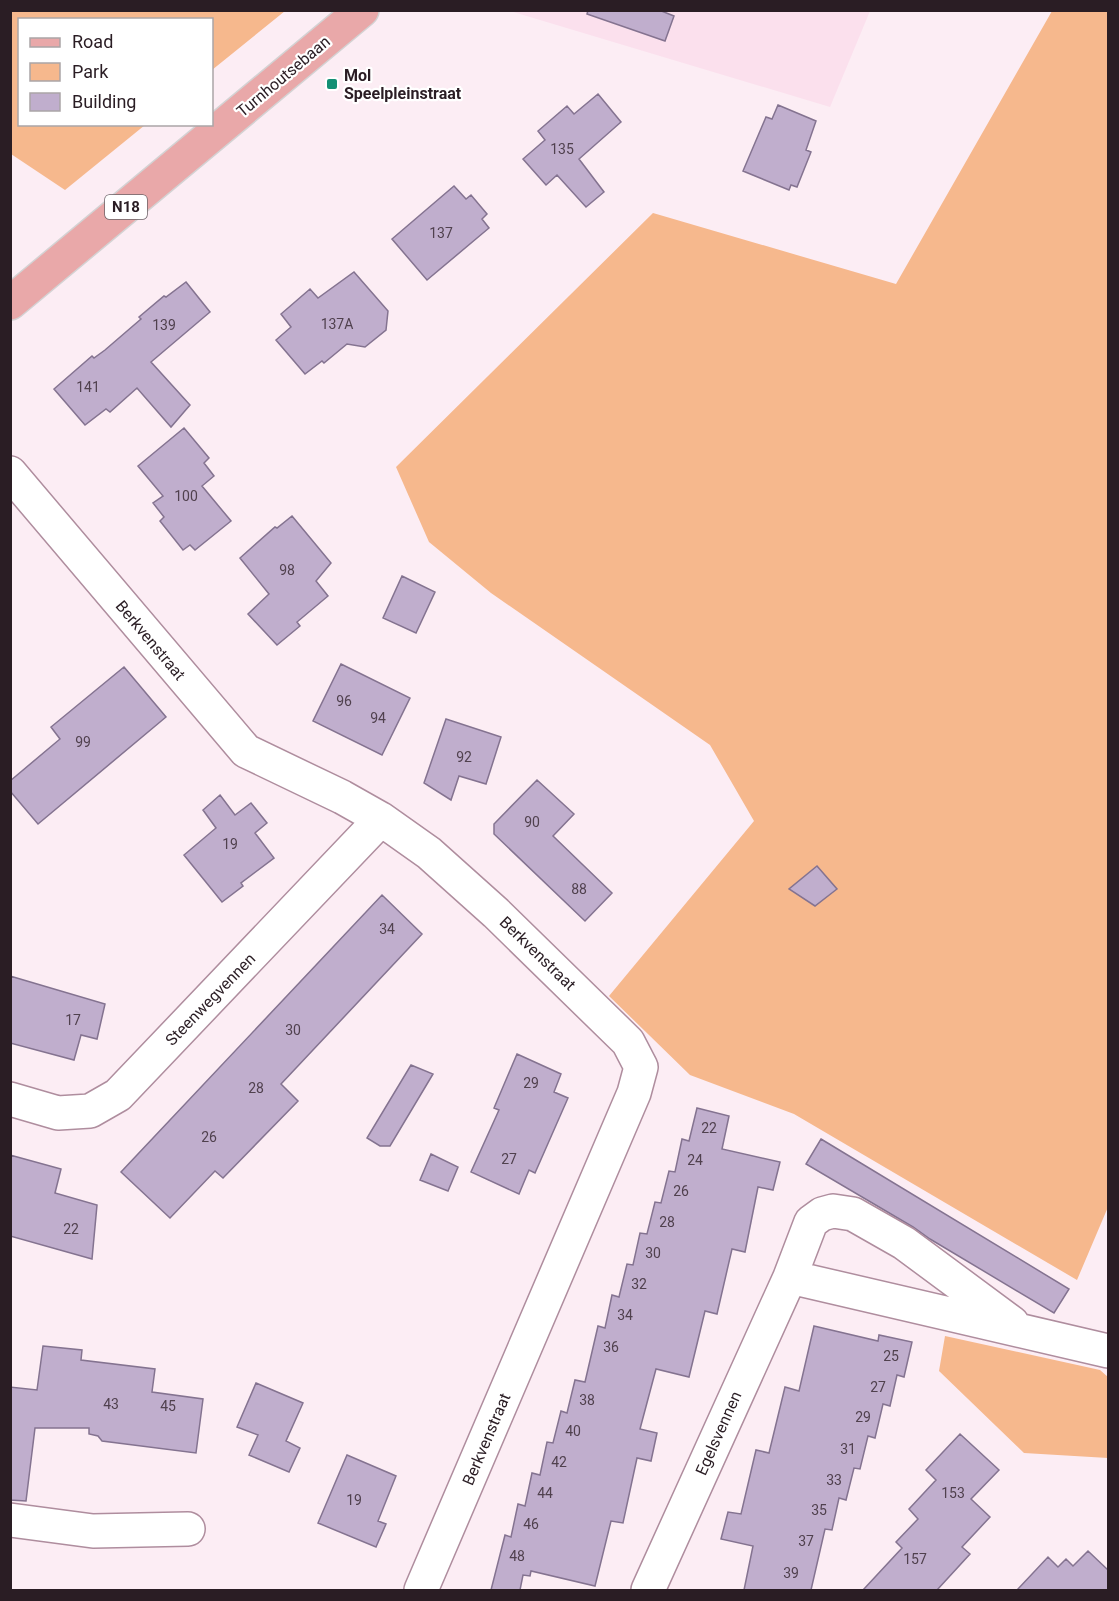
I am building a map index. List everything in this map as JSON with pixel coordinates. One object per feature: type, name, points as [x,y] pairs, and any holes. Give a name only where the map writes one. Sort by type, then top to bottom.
[{"type":"main road","name":"Turnhoutsebaan","points":[[10,303],[362,10]]},
{"type":"street","name":"Berkvenstraat","points":[[10,473],[246,751],[342,797],[381,819],[429,853],[496,913],[628,1042],[641,1067],[634,1093],[421,1590]]},
{"type":"street","name":"Steenwegvennen","points":[[10,1100],[58,1113],[90,1111],[118,1095],[381,819]]},
{"type":"street","name":"Egelsvennen","points":[[648,1590],[790,1277],[812,1222],[822,1214],[833,1211],[853,1214],[904,1243],[1023,1332]]},
{"type":"street","name":"Egelsvennen","points":[[790,1277],[1108,1351]]},
{"type":"street","points":[[10,1520],[93,1531],[188,1529]]},
{"type":"shaded area","points":[[510,11],[870,11],[830,107]]},
{"type":"green space","points":[[11,10],[285,11],[213,69],[213,18],[18,18],[18,126],[144,126],[65,190],[11,154]]},
{"type":"green space","points":[[1052,11],[1108,11],[1108,1207],[1077,1280],[794,1114],[690,1075],[609,996],[754,821],[710,745],[491,593],[429,542],[396,467],[653,213],[896,284]]},
{"type":"green space","points":[[945,1336],[1100,1370],[1108,1377],[1108,1458],[1024,1453],[939,1371]]},
{"type":"building","points":[[588,10],[659,10],[674,16],[665,41],[587,14]]},
{"type":"building","points":[[598,94],[621,122],[579,159],[604,192],[586,207],[557,175],[546,185],[523,159],[545,140],[538,131],[567,106],[574,114]]},
{"type":"building","points":[[778,105],[816,121],[806,150],[811,152],[797,187],[791,185],[789,190],[743,171],[766,117],[772,119]]},
{"type":"building","points":[[454,186],[466,199],[471,195],[487,214],[482,219],[489,228],[427,280],[392,239]]},
{"type":"building","points":[[354,272],[388,311],[386,330],[365,347],[347,344],[324,363],[322,361],[305,374],[276,340],[291,327],[281,314],[310,289],[318,298]]},
{"type":"building","points":[[186,282],[210,312],[151,362],[190,405],[171,427],[137,388],[110,412],[106,409],[85,425],[54,389],[92,356],[94,358],[105,350],[164,296],[166,297]]},
{"type":"building","points":[[184,428],[209,458],[204,463],[214,476],[202,486],[231,521],[195,550],[190,545],[183,550],[160,521],[164,517],[153,503],[163,496],[138,466]]},
{"type":"building","points":[[292,516],[331,563],[316,581],[328,596],[297,622],[300,626],[277,645],[248,614],[269,594],[240,558],[275,527],[277,528]]},
{"type":"building","points":[[402,576],[435,592],[416,633],[383,618]]},
{"type":"building","points":[[341,664],[410,698],[382,755],[313,721]]},
{"type":"building","points":[[124,667],[166,717],[38,824],[10,791],[10,781],[60,739],[51,727]]},
{"type":"building","points":[[446,719],[501,737],[486,784],[459,776],[451,800],[424,783]]},
{"type":"building","points":[[537,780],[574,814],[553,836],[612,893],[585,921],[494,834],[494,824]]},
{"type":"building","points":[[220,795],[235,815],[251,803],[267,823],[255,833],[274,858],[241,883],[243,886],[222,902],[184,855],[216,828],[203,810]]},
{"type":"building","points":[[817,866],[837,889],[815,906],[789,889]]},
{"type":"building","points":[[382,895],[422,934],[281,1084],[298,1101],[223,1178],[215,1171],[170,1218],[121,1172]]},
{"type":"building","points":[[10,976],[105,1004],[97,1039],[81,1035],[74,1060],[10,1043]]},
{"type":"building","points":[[517,1054],[561,1074],[554,1092],[568,1098],[535,1173],[529,1170],[519,1194],[471,1172],[499,1110],[494,1108]]},
{"type":"building","points":[[411,1065],[433,1074],[390,1146],[380,1146],[367,1138]]},
{"type":"building","points":[[697,1108],[729,1116],[722,1149],[780,1162],[773,1190],[758,1187],[745,1252],[732,1249],[717,1314],[705,1311],[689,1377],[656,1369],[640,1429],[657,1433],[651,1461],[637,1458],[623,1523],[611,1521],[595,1586],[531,1571],[530,1576],[523,1575],[520,1590],[491,1590],[505,1535],[511,1537],[518,1504],[525,1506],[532,1473],[540,1475],[547,1442],[553,1443],[561,1411],[567,1413],[575,1380],[585,1382],[598,1326],[605,1328],[612,1295],[619,1297],[627,1264],[633,1265],[640,1233],[647,1234],[655,1202],[661,1203],[669,1171],[675,1172],[682,1139],[689,1141]]},
{"type":"building","points":[[821,1139],[1069,1289],[1054,1313],[806,1164]]},
{"type":"building","points":[[431,1154],[458,1167],[448,1191],[420,1180]]},
{"type":"building","points":[[10,1155],[61,1169],[55,1193],[97,1205],[92,1259],[10,1236]]},
{"type":"building","points":[[814,1326],[878,1341],[879,1335],[912,1342],[904,1377],[897,1375],[890,1406],[883,1404],[875,1438],[868,1436],[860,1469],[854,1468],[846,1500],[839,1498],[832,1530],[825,1529],[811,1590],[744,1590],[753,1546],[721,1539],[728,1512],[741,1514],[756,1450],[769,1453],[785,1387],[799,1391]]},
{"type":"building","points":[[43,1346],[82,1350],[81,1360],[155,1369],[152,1392],[203,1399],[196,1453],[102,1441],[98,1436],[89,1434],[89,1428],[35,1428],[26,1501],[10,1500],[10,1387],[37,1390]]},
{"type":"building","points":[[256,1383],[303,1403],[286,1441],[300,1448],[289,1472],[249,1455],[258,1435],[237,1427]]},
{"type":"building","points":[[960,1434],[999,1470],[971,1499],[990,1517],[962,1547],[970,1554],[937,1590],[863,1590],[902,1548],[896,1542],[918,1519],[909,1509],[936,1480],[926,1470]]},
{"type":"building","points":[[347,1455],[396,1476],[378,1521],[386,1524],[376,1547],[318,1523]]},
{"type":"building","points":[[1088,1551],[1108,1570],[1108,1590],[1017,1590],[1048,1557],[1058,1567],[1066,1559],[1073,1566]]},
{"type":"place","name":"Mol Speelpleinstraat","points":[[332,84]]}]
